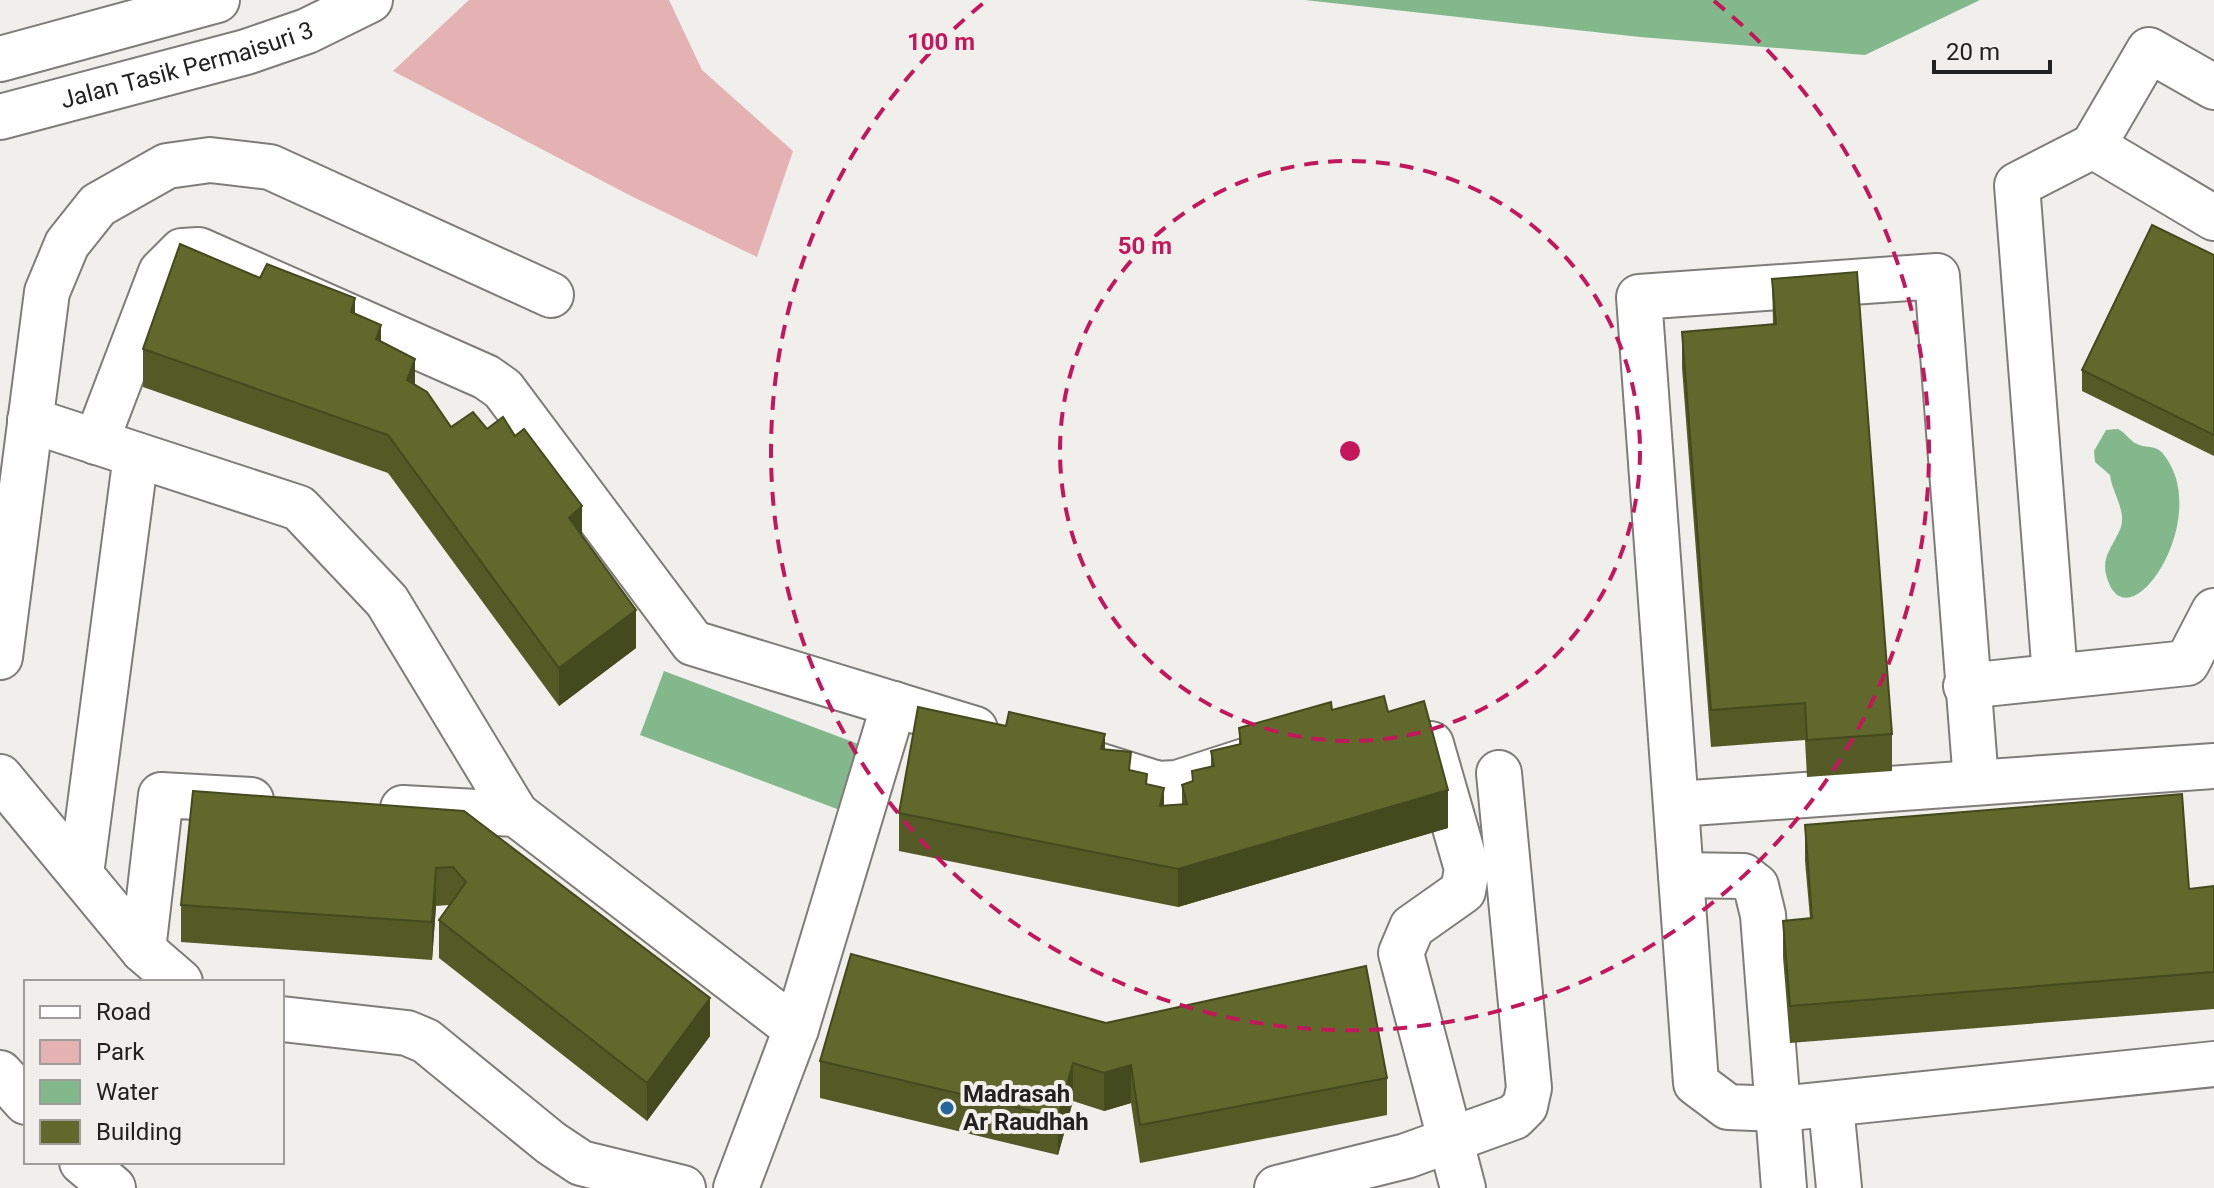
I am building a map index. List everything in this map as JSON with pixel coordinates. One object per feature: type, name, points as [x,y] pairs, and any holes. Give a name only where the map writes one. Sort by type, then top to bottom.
[{"type":"street","points":[[0,59],[217,0]]},
{"type":"street","name":"Jalan Tasik Permaisuri 3","points":[[0,117],[246,52],[307,31],[370,0]]},
{"type":"street","points":[[2055,676],[2017,185],[2093,146],[2149,50],[2214,87]]},
{"type":"street","points":[[2093,146],[2214,218]]},
{"type":"street","points":[[0,657],[47,292],[67,244],[98,205],[167,166],[210,160],[270,167],[551,295]]},
{"type":"street","points":[[81,874],[116,448],[161,272],[182,251],[199,250],[486,377],[503,389],[693,643],[1012,740]]},
{"type":"street","points":[[1976,782],[1966,686],[1937,276],[1639,297],[1696,1083],[1728,1107],[1780,1109],[2214,1064]]},
{"type":"street","points":[[30,420],[299,508],[387,601],[516,814],[796,1029]]},
{"type":"street","points":[[1966,686],[2187,663],[2214,611]]},
{"type":"street","points":[[736,1188],[796,1029],[894,704]]},
{"type":"street","points":[[1404,716],[1427,730],[1467,869],[1463,891],[1412,927],[1401,953],[1463,1188]]},
{"type":"street","points":[[1056,753],[1158,784],[1177,783],[1284,748]]},
{"type":"street","points":[[1677,804],[2214,766]]},
{"type":"street","points":[[1277,1188],[1409,1172],[1449,1139],[1514,1117],[1525,1106],[1529,1088],[1499,773]]},
{"type":"street","points":[[0,777],[143,950],[178,980]]},
{"type":"street","points":[[143,950],[161,795],[285,802]]},
{"type":"street","points":[[362,806],[516,814]]},
{"type":"street","points":[[1681,875],[1743,876],[1756,886],[1763,915],[1784,1188]]},
{"type":"street","points":[[284,1019],[407,1033],[426,1041],[551,1143],[581,1163],[683,1188]]},
{"type":"street","points":[[0,1073],[24,1100]]},
{"type":"street","points":[[1831,1106],[1839,1188]]},
{"type":"street","points":[[84,1164],[113,1188]]},
{"type":"green space","points":[[469,0],[669,0],[702,70],[793,151],[757,257],[631,196],[393,71]]},
{"type":"water","points":[[1305,0],[1980,0],[1865,55],[1640,37]]},
{"type":"water","points":[[2118,429],[2137,444],[2161,452],[2177,481],[2179,510],[2173,540],[2162,566],[2147,586],[2132,597],[2118,595],[2107,578],[2105,563],[2121,527],[2122,514],[2110,475],[2095,462],[2094,451],[2106,430]]},
{"type":"water","points":[[664,671],[869,748],[845,812],[640,735]]},
{"type":"building","points":[[2152,225],[2214,255],[2214,435],[2082,370]]},
{"type":"building","points":[[180,244],[260,278],[267,264],[355,298],[351,312],[381,325],[376,339],[415,359],[407,380],[427,392],[451,427],[473,412],[487,429],[503,417],[515,436],[524,429],[582,506],[569,518],[636,610],[559,668],[388,435],[143,349]]},
{"type":"building","points":[[1857,272],[1892,734],[1807,740],[1805,703],[1711,710],[1682,332],[1776,324],[1772,279]]},
{"type":"building","points":[[1384,696],[1388,712],[1424,701],[1448,790],[1178,869],[899,813],[918,707],[1006,726],[1009,712],[1105,734],[1101,749],[1131,752],[1129,770],[1147,774],[1146,784],[1164,788],[1160,806],[1187,804],[1182,785],[1193,781],[1192,771],[1214,766],[1211,751],[1241,744],[1239,728],[1331,702],[1332,710]]},
{"type":"building","points":[[193,791],[464,811],[710,998],[647,1083],[439,920],[466,882],[453,867],[436,868],[432,922],[181,905]]},
{"type":"building","points":[[2182,794],[2189,889],[2214,886],[2214,972],[1790,1006],[1783,921],[1812,918],[1805,825]]},
{"type":"building","points":[[851,954],[1106,1023],[1366,966],[1387,1078],[1140,1125],[1131,1065],[1104,1073],[1073,1063],[1058,1117],[820,1061]]},
{"type":"place","name":"Madrasah Ar Raudhah","points":[[947,1108]]}]
